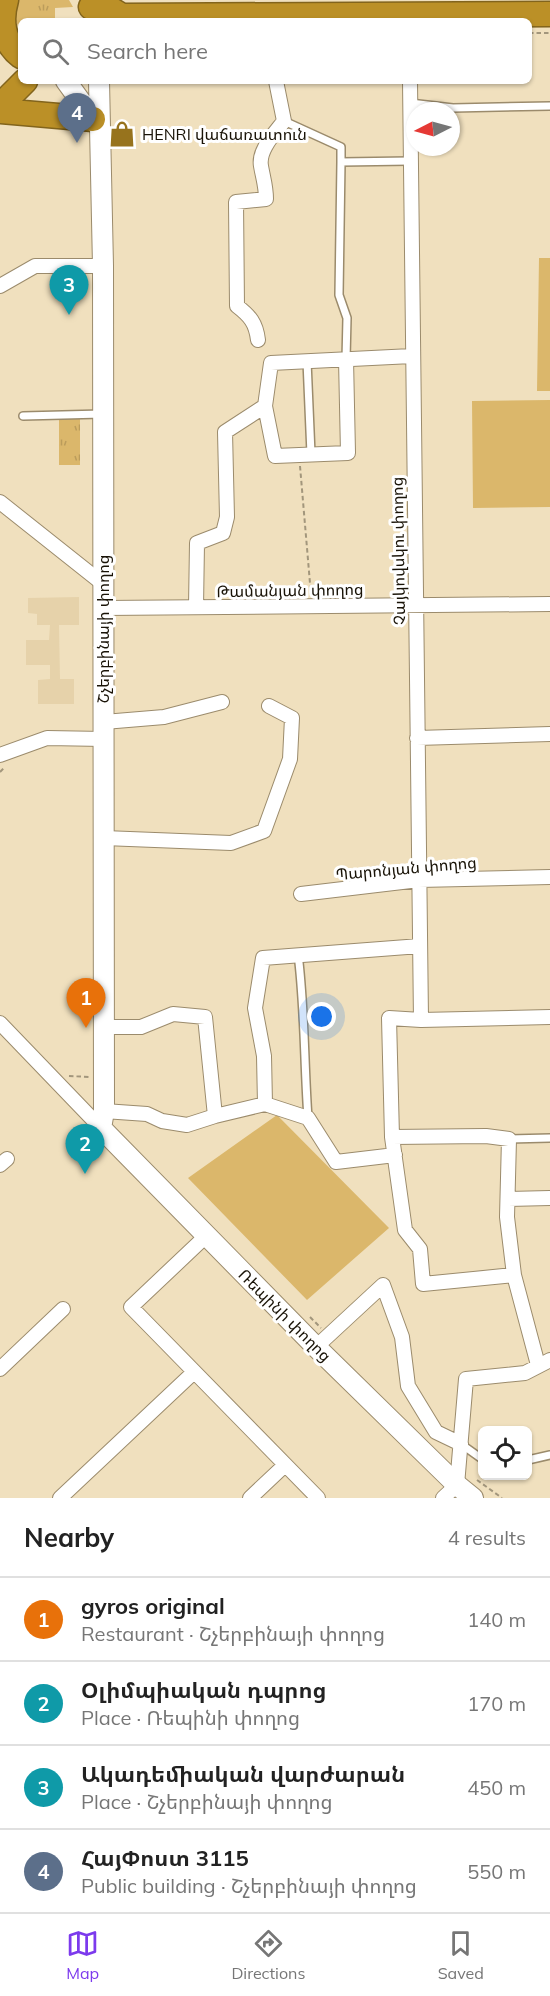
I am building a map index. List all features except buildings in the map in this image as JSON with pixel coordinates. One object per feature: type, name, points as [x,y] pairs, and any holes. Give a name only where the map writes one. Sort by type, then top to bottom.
[{"type":"highway","points":[[6,0],[2,14],[3,42],[18,54]]},
{"type":"highway","points":[[272,18],[356,7],[410,18],[550,14]]},
{"type":"highway","points":[[90,9],[112,10],[118,18]]},
{"type":"highway","points":[[0,106],[22,84]]},
{"type":"highway","points":[[0,111],[97,124]]},
{"type":"street","points":[[68,84],[97,124]]},
{"type":"street","name":"Շչերբինայի փողոց","points":[[99,84],[97,124],[103,266],[104,414],[102,1120]]},
{"type":"street","points":[[258,340],[255,324],[249,315],[237,306],[236,202],[266,199],[267,181],[260,164],[267,143],[284,121],[277,84]]},
{"type":"street","name":"Չայկովսկու փողոց","points":[[410,84],[410,102]]},
{"type":"street","name":"Չայկովսկու փողոց","points":[[410,156],[421,1020]]},
{"type":"street","points":[[0,286],[35,266],[103,266]]},
{"type":"street","points":[[346,359],[348,453],[275,456],[265,406],[271,363],[346,359],[412,356]]},
{"type":"street","points":[[196,608],[196,543],[223,533],[227,517],[225,432],[265,406]]},
{"type":"street","points":[[0,502],[102,583]]},
{"type":"street","name":"Թամանյան փողոց","points":[[103,608],[550,604]]},
{"type":"street","points":[[0,755],[47,738],[104,730],[222,702]]},
{"type":"street","points":[[104,838],[231,843],[264,831],[290,759],[292,718],[269,706]]},
{"type":"street","points":[[417,738],[550,734]]},
{"type":"street","name":"Պարոնյան փողոց","points":[[301,894],[419,880],[550,877]]},
{"type":"street","points":[[265,1104],[264,1056],[255,1008],[263,958],[420,946]]},
{"type":"street","points":[[104,1027],[141,1027],[172,1014],[205,1017],[215,1116]]},
{"type":"street","points":[[514,1275],[423,1284],[420,1249],[405,1230],[392,1137],[389,1018],[421,1020],[550,1017]]},
{"type":"street","points":[[0,1023],[102,1120],[147,1114],[162,1121],[187,1125],[265,1104],[308,1118],[336,1162],[395,1155]]},
{"type":"street","name":"Ռեպինի փողոց","points":[[102,1120],[206,1236],[316,1347],[450,1492],[473,1498]]},
{"type":"street","points":[[392,1137],[486,1136],[509,1139],[507,1217],[514,1275],[544,1363],[525,1373],[466,1379],[461,1444],[450,1492]]},
{"type":"street","points":[[508,1199],[550,1198]]},
{"type":"street","points":[[206,1236],[131,1307],[318,1498]]},
{"type":"street","points":[[316,1347],[383,1285],[402,1337],[408,1386],[436,1432],[461,1444]]},
{"type":"street","points":[[0,1369],[63,1309]]},
{"type":"street","points":[[60,1498],[194,1372]]},
{"type":"street","points":[[250,1498],[285,1464]]},
{"type":"lane","points":[[460,108],[550,106]]},
{"type":"lane","points":[[284,121],[341,147],[339,295],[347,318],[346,359]]},
{"type":"lane","points":[[341,162],[410,160]]},
{"type":"lane","points":[[305,455],[307,361]]},
{"type":"lane","points":[[23,416],[104,414]]},
{"type":"lane","points":[[298,954],[304,1000],[303,1056],[308,1118]]},
{"type":"lane","points":[[509,1139],[550,1138]]},
{"type":"lane","points":[[461,1444],[478,1456]]},
{"type":"lane","points":[[532,1459],[550,1455]]},
{"type":"path","points":[[532,33],[550,33]]},
{"type":"path","points":[[305,455],[312,606]]},
{"type":"shaded area","points":[[79,597],[79,625],[59,625],[60,679],[74,679],[74,704],[38,704],[38,680],[50,679],[50,665],[26,665],[26,640],[49,640],[50,625],[37,625],[37,614],[28,613],[28,598]]},
{"type":"green space","points":[[19,0],[69,0],[73,7],[55,8],[55,18],[18,18],[18,26],[15,19]]},
{"type":"green space","points":[[539,258],[550,258],[550,391],[537,391]]},
{"type":"green space","points":[[550,400],[550,507],[473,508],[472,401]]},
{"type":"green space","points":[[59,419],[80,419],[80,465],[59,465]]},
{"type":"green space","points":[[277,1115],[389,1228],[307,1300],[188,1178]]},
{"type":"place","name":"HENRI վաճառատուն","points":[[122,134]]},
{"type":"place","name":"ՀայՓոստ 3115","points":[[77,143]]},
{"type":"place","name":"Ակադեմիական վարժարան","points":[[69,315]]},
{"type":"place","name":"gyros original","points":[[86,1028]]},
{"type":"place","name":"Օլիմպիական դպրոց","points":[[85,1174]]}]
